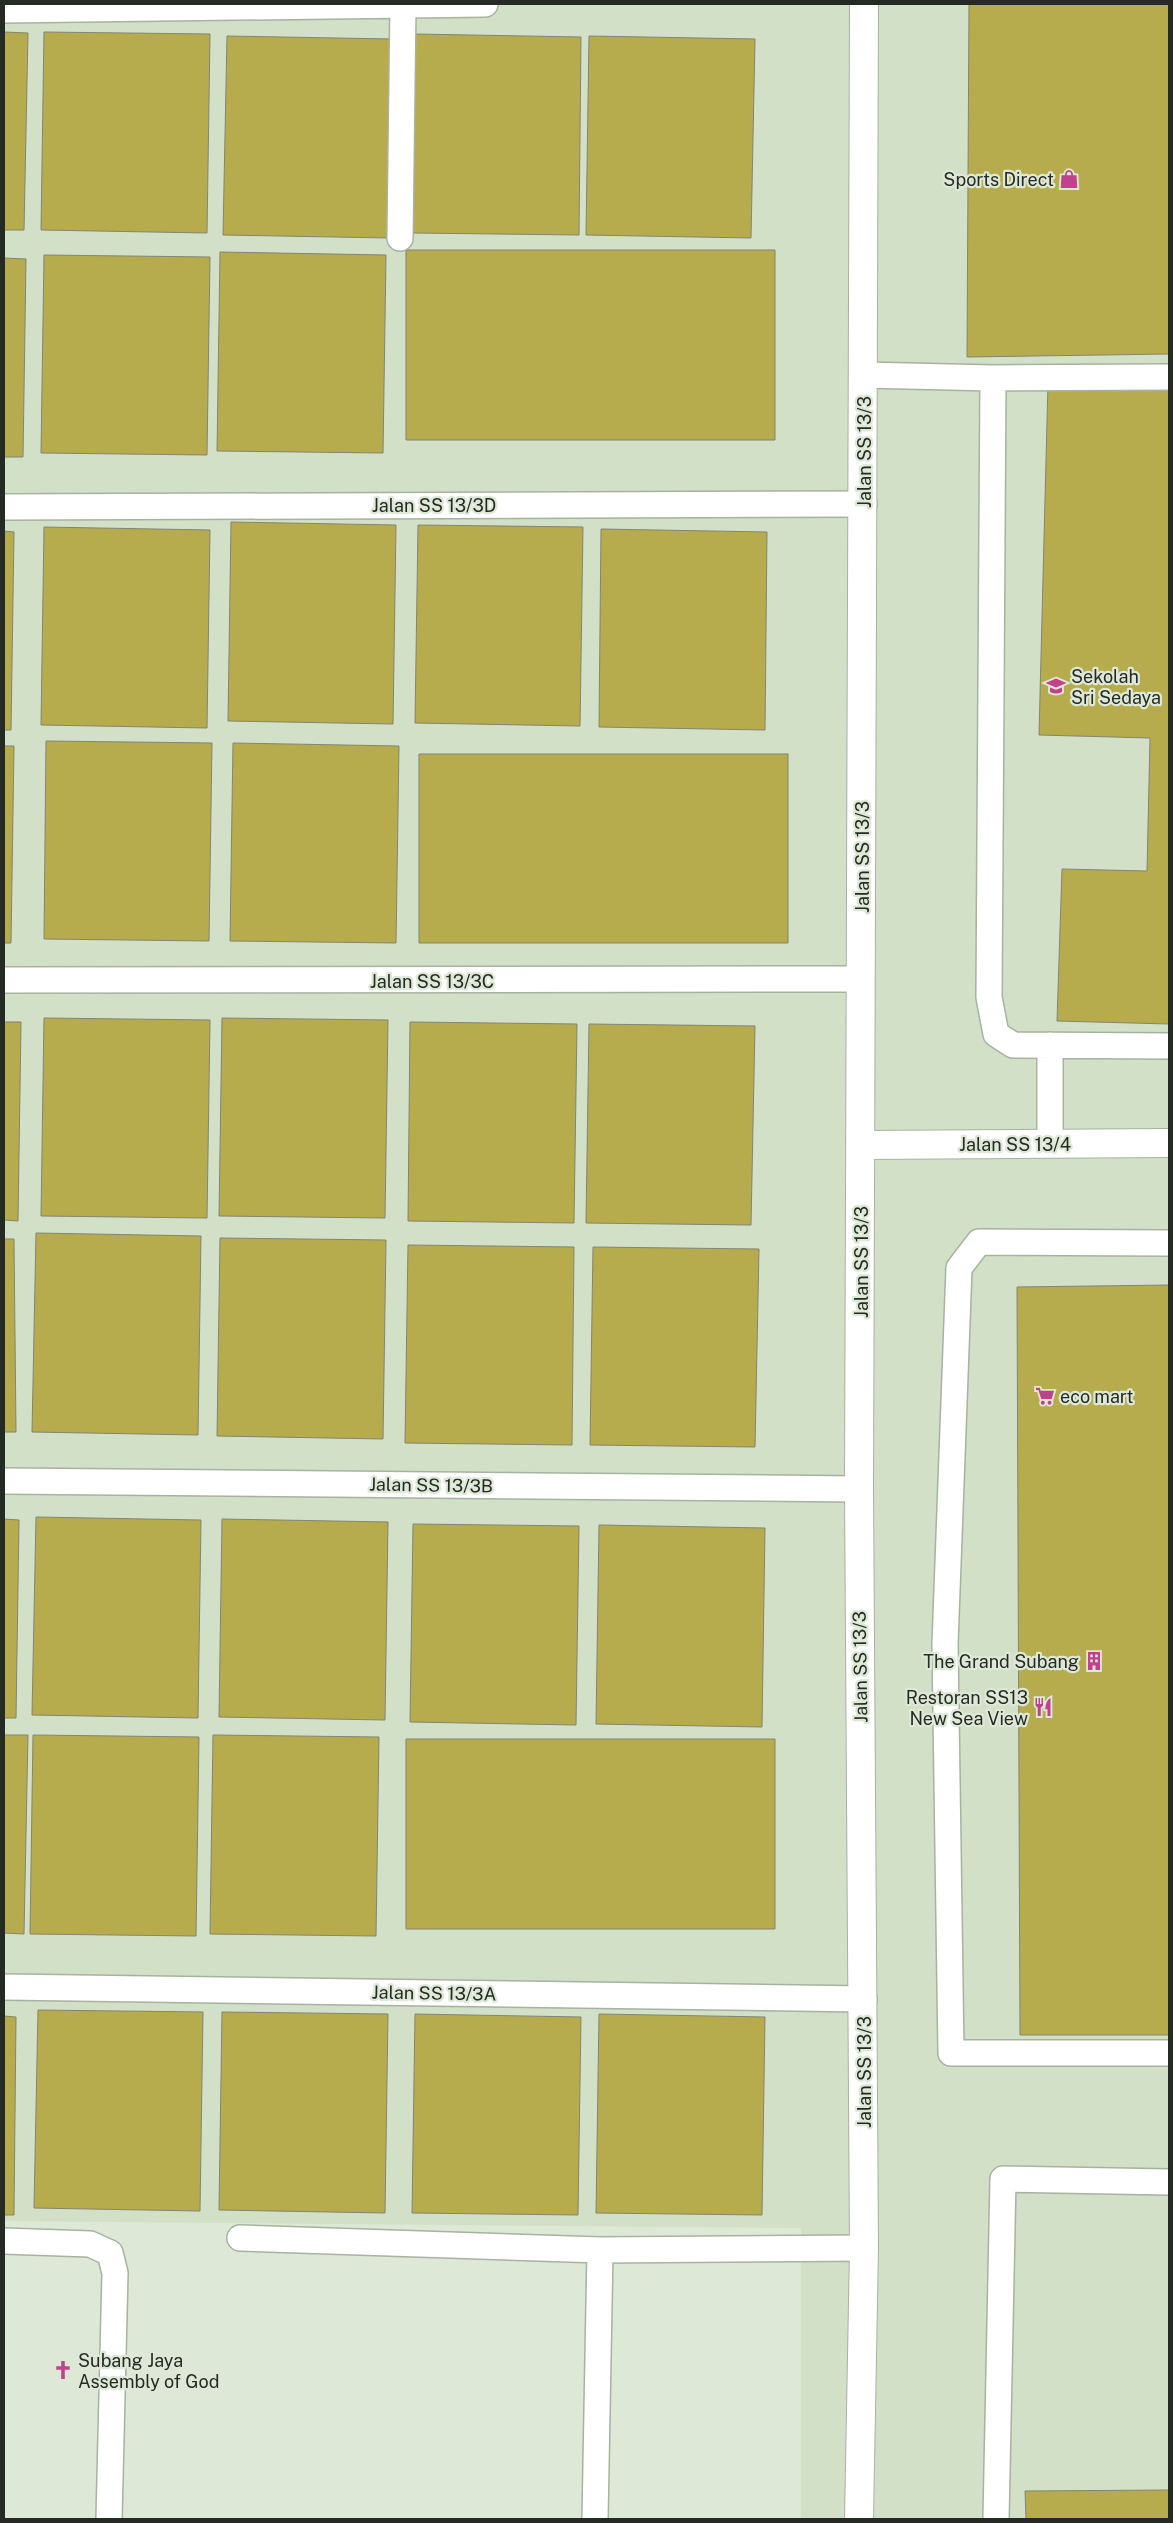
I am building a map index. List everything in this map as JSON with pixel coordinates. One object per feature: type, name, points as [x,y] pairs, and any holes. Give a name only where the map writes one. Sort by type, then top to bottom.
[{"type":"street","name":"Jalan SS 13/3","points":[[859,2519],[864,2248],[864,1999],[859,1488],[862,1146],[864,4]]},
{"type":"street","name":"Jalan SS 13/4","points":[[862,1146],[1169,1143]]},
{"type":"lane","points":[[4,10],[485,4]]},
{"type":"lane","points":[[400,238],[403,5]]},
{"type":"lane","points":[[864,375],[993,378],[1169,377]]},
{"type":"lane","points":[[993,378],[989,997],[996,1034],[1013,1045],[1169,1046]]},
{"type":"lane","name":"Jalan SS 13/3D","points":[[4,506],[864,504]]},
{"type":"lane","name":"Jalan SS 13/3C","points":[[4,980],[861,979]]},
{"type":"lane","points":[[1050,1045],[1050,1144]]},
{"type":"lane","points":[[1169,1243],[979,1242],[959,1268],[945,1644],[951,2053],[1169,2053]]},
{"type":"lane","name":"Jalan SS 13/3B","points":[[4,1481],[859,1488]]},
{"type":"lane","name":"Jalan SS 13/3A","points":[[4,1987],[864,1999]]},
{"type":"lane","points":[[996,2519],[1003,2179],[1169,2182]]},
{"type":"lane","points":[[240,2238],[600,2250],[864,2248]]},
{"type":"lane","points":[[4,2242],[90,2244],[110,2253],[116,2273],[109,2519]]},
{"type":"lane","points":[[595,2519],[600,2250]]},
{"type":"shaded area","points":[[4,4],[1169,4],[1169,2519],[801,2519],[801,2228],[4,2221]]},
{"type":"building","name":"Sports Direct","points":[[969,4],[1169,4],[1169,354],[967,357]]},
{"type":"building","points":[[4,32],[28,33],[24,230],[4,230]]},
{"type":"building","points":[[44,32],[210,34],[207,233],[41,230]]},
{"type":"building","points":[[415,34],[581,37],[579,235],[413,233]]},
{"type":"building","points":[[227,36],[392,39],[389,238],[223,235]]},
{"type":"building","points":[[589,36],[755,39],[751,238],[586,235]]},
{"type":"building","points":[[406,250],[775,250],[775,440],[406,440]]},
{"type":"building","points":[[220,252],[386,255],[383,453],[217,451]]},
{"type":"building","points":[[44,255],[210,257],[207,455],[41,453]]},
{"type":"building","points":[[4,258],[26,259],[23,457],[4,457]]},
{"type":"building","points":[[1048,382],[1169,385],[1169,1024],[1057,1021],[1062,869],[1147,871],[1150,738],[1039,735]]},
{"type":"building","points":[[231,522],[396,525],[393,724],[228,721]]},
{"type":"building","points":[[418,525],[583,527],[580,726],[415,723]]},
{"type":"building","points":[[44,527],[210,530],[207,728],[41,725]]},
{"type":"building","points":[[601,529],[767,532],[765,730],[599,727]]},
{"type":"building","points":[[4,531],[14,532],[11,730],[4,730]]},
{"type":"building","points":[[46,741],[212,743],[209,941],[44,939]]},
{"type":"building","points":[[233,743],[399,746],[396,943],[230,941]]},
{"type":"building","points":[[4,746],[14,746],[11,943],[4,943]]},
{"type":"building","points":[[419,754],[788,754],[788,943],[419,943]]},
{"type":"building","points":[[44,1018],[210,1020],[207,1218],[41,1216]]},
{"type":"building","points":[[222,1018],[388,1020],[385,1218],[219,1216]]},
{"type":"building","points":[[4,1022],[21,1022],[18,1221],[4,1220]]},
{"type":"building","points":[[410,1022],[577,1024],[574,1223],[408,1221]]},
{"type":"building","points":[[589,1024],[755,1026],[751,1225],[586,1223]]},
{"type":"building","points":[[36,1233],[201,1236],[198,1435],[32,1432]]},
{"type":"building","points":[[220,1238],[386,1240],[383,1439],[217,1436]]},
{"type":"building","points":[[4,1239],[14,1239],[16,1432],[4,1432]]},
{"type":"building","points":[[408,1245],[574,1247],[572,1445],[405,1443]]},
{"type":"building","points":[[593,1247],[759,1249],[755,1447],[590,1445]]},
{"type":"building","name":"The Grand Subang","points":[[1169,1285],[1169,2035],[1020,2035],[1017,1287]]},
{"type":"building","points":[[36,1517],[201,1520],[198,1718],[32,1715]]},
{"type":"building","points":[[4,1519],[19,1520],[16,1718],[4,1718]]},
{"type":"building","points":[[222,1519],[388,1522],[385,1720],[219,1717]]},
{"type":"building","points":[[413,1524],[579,1526],[576,1725],[410,1722]]},
{"type":"building","points":[[599,1525],[765,1528],[762,1727],[596,1724]]},
{"type":"building","points":[[4,1735],[28,1735],[24,1934],[4,1933]]},
{"type":"building","points":[[33,1735],[199,1737],[196,1936],[30,1934]]},
{"type":"building","points":[[213,1735],[379,1737],[376,1936],[210,1934]]},
{"type":"building","points":[[406,1739],[775,1739],[775,1929],[406,1929]]},
{"type":"building","points":[[38,2010],[203,2012],[200,2211],[34,2208]]},
{"type":"building","points":[[222,2012],[388,2014],[385,2213],[219,2210]]},
{"type":"building","points":[[415,2014],[581,2017],[578,2215],[412,2213]]},
{"type":"building","points":[[599,2014],[765,2017],[762,2215],[596,2213]]},
{"type":"building","points":[[4,2016],[16,2017],[14,2215],[4,2215]]},
{"type":"building","points":[[1169,2490],[1169,2519],[1026,2519],[1025,2491]]},
{"type":"place","name":"Sports Direct","points":[[1069,179]]},
{"type":"place","name":"Sekolah Sri Sedaya","points":[[1056,686]]},
{"type":"place","name":"eco mart","points":[[1045,1396]]},
{"type":"place","name":"The Grand Subang","points":[[1094,1661]]},
{"type":"place","name":"Restoran SS13 New Sea View","points":[[1043,1707]]},
{"type":"place","name":"Subang Jaya Assembly of God","points":[[63,2370]]}]
